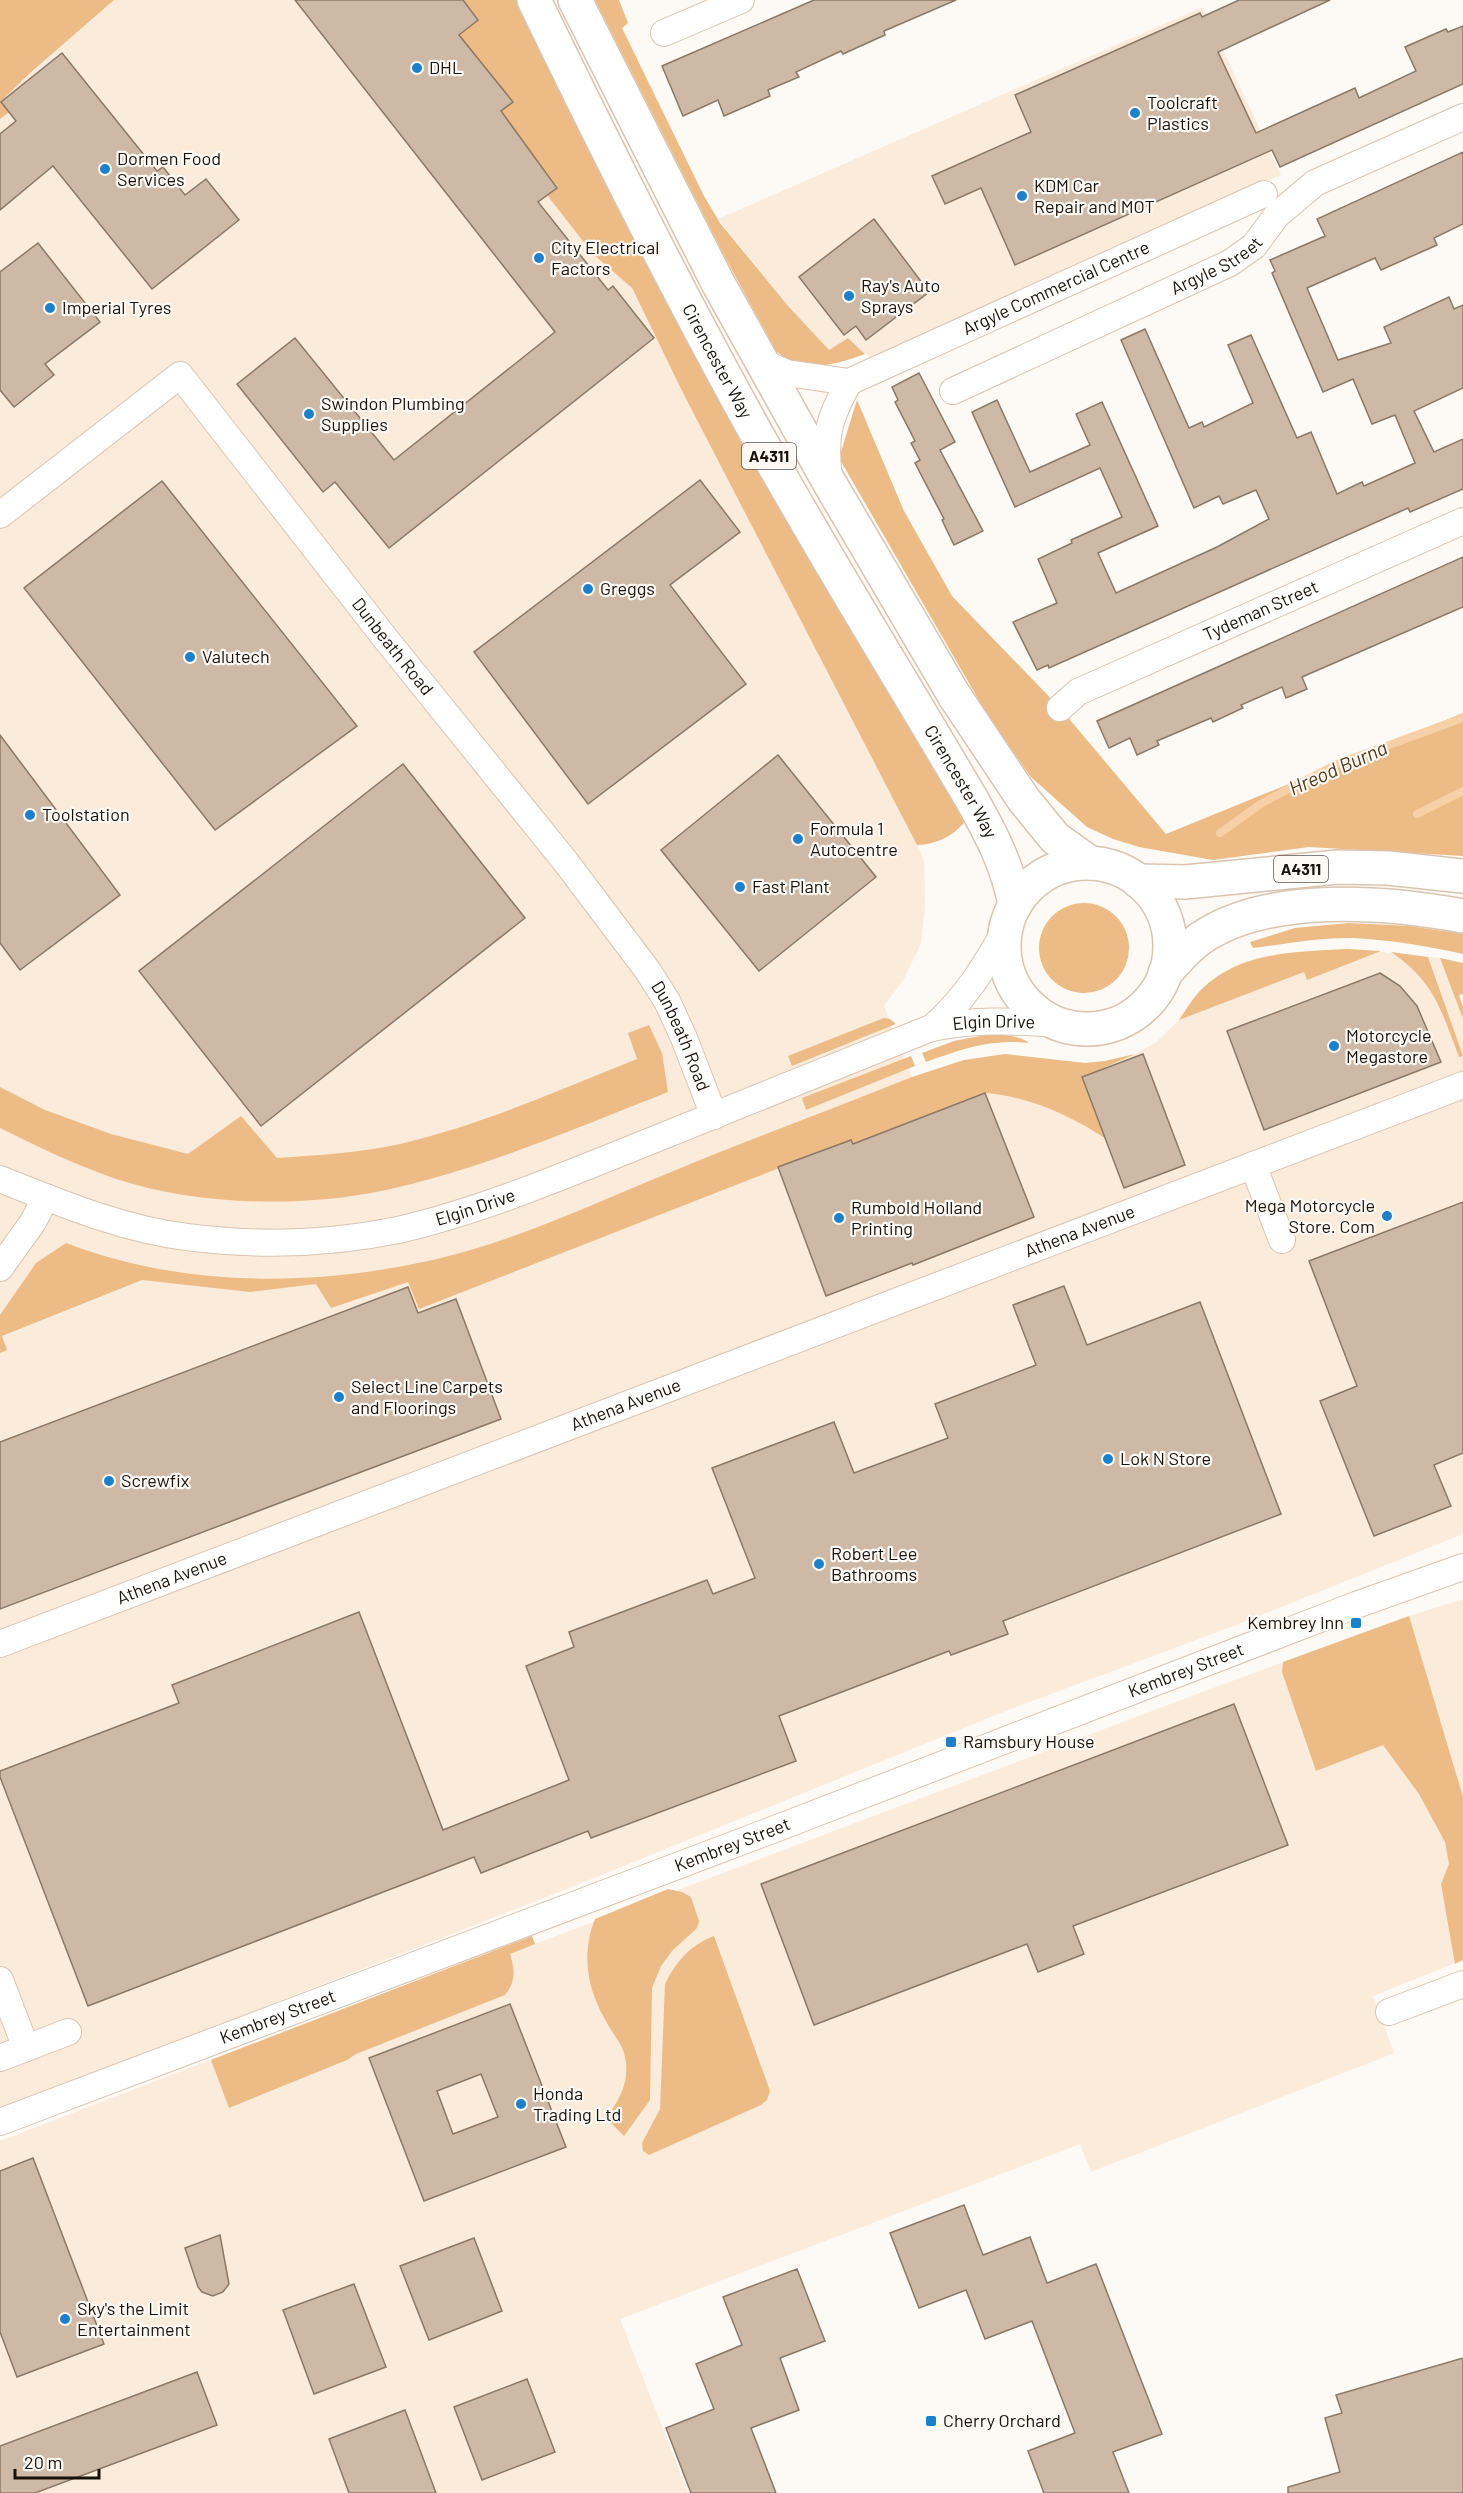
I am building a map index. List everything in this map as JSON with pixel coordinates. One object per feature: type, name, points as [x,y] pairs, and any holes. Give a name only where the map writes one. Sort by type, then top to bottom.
[{"type":"main road","name":"Cirencester Way","points":[[534,0],[662,257],[751,424],[988,828],[1011,883],[1010,918]]},
{"type":"main road","name":"Cirencester Way","points":[[575,0],[718,283],[829,482],[954,696],[1024,800],[1055,838],[1090,863]]},
{"type":"main road","name":"A4311","points":[[1090,863],[1113,867],[1138,881],[1156,900],[1167,924],[1170,954],[1165,973],[1150,1000],[1120,1022],[1084,1029],[1058,1024],[1033,1009],[1014,986],[1004,956],[1010,918],[1026,890],[1047,873],[1065,866],[1090,863]]},
{"type":"main road","name":"A4311","points":[[1138,881],[1185,882],[1338,867],[1396,869],[1463,876]]},
{"type":"main road","name":"A4311","points":[[1165,973],[1200,938],[1245,917],[1266,912],[1307,907],[1371,906],[1463,916]]},
{"type":"street","points":[[664,33],[741,0]]},
{"type":"street","name":"Argyle Street","points":[[953,391],[1230,263],[1254,246],[1277,215],[1315,183],[1463,117]]},
{"type":"street","name":"Argyle Commercial Centre","points":[[849,382],[1264,194]]},
{"type":"street","points":[[763,363],[787,373],[849,382],[828,424],[826,454],[829,482]]},
{"type":"street","name":"Dunbeath Road","points":[[0,515],[180,375],[385,638],[566,861],[648,971],[667,1001],[680,1029],[714,1116]]},
{"type":"street","name":"Tydeman Street","points":[[1060,708],[1078,692],[1463,521]]},
{"type":"street","name":"Elgin Drive","points":[[931,1028],[971,987],[1010,918]]},
{"type":"street","name":"Elgin Drive","points":[[0,1179],[72,1208],[186,1237],[260,1242],[350,1237],[397,1230],[449,1216],[553,1179],[931,1028],[990,1020],[1058,1024]]},
{"type":"street","name":"Athena Avenue","points":[[0,1644],[1463,1085]]},
{"type":"street","points":[[1253,1165],[1282,1240]]},
{"type":"street","points":[[0,1268],[33,1222],[46,1197]]},
{"type":"street","name":"Kembrey Street","points":[[0,2122],[767,1832],[1356,1605],[1463,1567]]},
{"type":"street","points":[[0,1980],[26,2048]]},
{"type":"street","points":[[1389,2012],[1463,1984]]},
{"type":"street","points":[[0,2058],[69,2032]]},
{"type":"shaded area","points":[[0,0],[114,0],[1,101],[9,112],[0,119]]},
{"type":"shaded area","points":[[65,0],[489,0],[681,389],[911,830],[924,860],[925,906],[921,943],[904,979],[884,1006],[912,1077],[964,1060],[1046,1060],[1085,1063],[1135,1054],[1155,1043],[1179,1020],[1198,994],[1211,982],[1239,964],[1257,958],[1283,953],[1348,949],[1440,958],[1463,1019],[1463,1534],[1244,1622],[1013,1708],[577,1885],[0,2110],[0,80]]},
{"type":"shaded area","points":[[463,0],[516,0],[565,98],[954,802],[964,823],[948,836],[937,842],[917,845],[681,389],[632,288],[593,254],[547,195],[501,111],[512,102],[459,35],[478,20]]},
{"type":"shaded area","points":[[595,0],[619,0],[628,23],[622,28],[704,196],[720,223],[789,307],[829,350],[848,338],[865,354],[842,362],[819,366],[797,363],[776,351],[726,259]]},
{"type":"shaded area","points":[[1203,7],[1281,175],[873,360],[848,338],[829,350],[789,307],[718,219]]},
{"type":"shaded area","points":[[857,400],[904,511],[952,596],[1060,708],[1166,834],[1463,713],[1463,856],[1309,847],[1213,860],[1139,847],[1113,839],[1087,827],[1031,777],[988,716],[839,458]]},
{"type":"shaded area","points":[[1084,903],[1101,906],[1116,916],[1126,931],[1129,948],[1126,965],[1116,980],[1101,990],[1084,993],[1067,990],[1052,980],[1042,965],[1039,948],[1042,931],[1052,916],[1067,906]]},
{"type":"shaded area","points":[[1349,923],[1410,926],[1463,934],[1463,954],[1409,944],[1354,938],[1253,948],[1250,942],[1295,928]]},
{"type":"shaded area","points":[[1347,949],[1381,951],[1307,980],[1304,972],[1179,1020],[1198,993],[1213,979],[1230,969],[1268,956]]},
{"type":"shaded area","points":[[1391,952],[1428,957],[1463,1056],[1459,1057],[1441,1011],[1427,986],[1418,974]]},
{"type":"shaded area","points":[[1440,958],[1463,963],[1463,994],[1459,995],[1463,1007],[1463,1019]]},
{"type":"shaded area","points":[[884,1018],[896,1024],[792,1066],[788,1056]]},
{"type":"shaded area","points":[[649,1025],[662,1053],[668,1092],[491,1160],[381,1191],[282,1202],[213,1199],[179,1194],[147,1188],[101,1174],[0,1128],[0,1087],[45,1110],[111,1134],[188,1154],[241,1116],[277,1158],[370,1150],[461,1127],[637,1059],[628,1033]]},
{"type":"shaded area","points":[[990,1034],[1016,1037],[1029,1043],[989,1044],[964,1049],[926,1062],[922,1053],[954,1041]]},
{"type":"shaded area","points":[[1005,1054],[1085,1063],[1135,1054],[1083,1077],[1106,1139],[1048,1108],[1017,1098],[985,1093],[864,1140],[858,1160],[851,1140],[419,1309],[408,1282],[331,1308],[316,1284],[250,1292],[142,1280],[2,1336],[7,1350],[0,1353],[0,1315],[36,1263],[66,1243],[111,1258],[156,1268],[203,1275],[250,1278],[344,1275],[437,1259],[527,1231],[912,1077],[964,1060]]},
{"type":"shaded area","points":[[911,1056],[915,1066],[806,1110],[802,1098]]},
{"type":"shaded area","points":[[1463,1599],[1463,1960],[1373,1996],[1394,2053],[1091,2172],[1080,2144],[620,2319],[688,2493],[0,2493],[0,2141],[532,1936],[535,1944],[1205,1691],[1409,1616]]},
{"type":"shaded area","points":[[1409,1616],[1463,1797],[1463,1960],[1455,1964],[1441,1884],[1449,1864],[1445,1842],[1419,1794],[1383,1745],[1316,1771],[1282,1672],[1283,1662]]},
{"type":"shaded area","points":[[668,1889],[691,1897],[699,1921],[697,1928],[672,1951],[661,1966],[652,1988],[650,2100],[624,2136],[606,2118],[623,2088],[626,2062],[623,2049],[599,2009],[590,1984],[588,1945],[595,1919]]},
{"type":"shaded area","points":[[532,1936],[535,1944],[510,1954],[514,1976],[505,1995],[356,2054],[347,2060],[229,2108],[211,2060]]},
{"type":"shaded area","points":[[714,1936],[770,2091],[767,2100],[761,2105],[649,2155],[643,2151],[642,2143],[660,2109],[665,1984],[674,1968],[691,1949]]},
{"type":"building","points":[[295,0],[463,0],[478,20],[459,35],[513,102],[501,111],[557,188],[538,202],[608,290],[613,286],[654,338],[389,548],[335,482],[323,492],[237,384],[295,338],[394,460],[555,332]]},
{"type":"building","points":[[814,0],[956,0],[884,31],[885,35],[843,54],[841,51],[796,72],[799,77],[768,90],[770,96],[724,116],[718,100],[683,116],[662,66]]},
{"type":"building","points":[[1239,0],[1330,0],[1218,52],[1256,133],[1355,88],[1359,98],[1416,71],[1405,47],[1446,29],[1448,32],[1463,26],[1463,84],[1280,167],[1272,150],[1015,265],[981,188],[945,204],[932,176],[1031,132],[1015,95],[1200,13],[1202,17]]},
{"type":"building","name":"Dormen Food Services","points":[[62,53],[157,171],[163,167],[185,195],[206,179],[239,220],[152,289],[53,166],[0,210],[0,134],[16,121],[1,102]]},
{"type":"building","points":[[1463,152],[1463,224],[1434,238],[1437,245],[1381,270],[1375,258],[1307,288],[1338,360],[1391,343],[1384,327],[1449,297],[1454,309],[1463,305],[1463,388],[1414,411],[1434,452],[1463,439],[1463,489],[1410,512],[1408,508],[1049,668],[1048,665],[1037,670],[1013,622],[1057,603],[1038,559],[1072,543],[1071,540],[1122,517],[1100,468],[1015,507],[972,412],[997,400],[1030,472],[1090,445],[1076,414],[1102,402],[1158,526],[1098,553],[1116,593],[1217,547],[1269,519],[1256,490],[1223,504],[1219,496],[1194,508],[1121,340],[1145,329],[1189,428],[1202,422],[1204,427],[1253,403],[1228,345],[1251,335],[1297,438],[1311,432],[1337,494],[1362,482],[1364,486],[1415,463],[1395,415],[1372,424],[1353,379],[1323,392],[1272,273],[1275,271],[1270,260],[1325,236],[1317,219]]},
{"type":"building","points":[[874,219],[929,292],[866,340],[856,326],[844,335],[799,277]]},
{"type":"building","name":"Imperial Tyres","points":[[38,243],[100,322],[45,364],[54,375],[14,407],[0,390],[0,272]]},
{"type":"building","points":[[919,373],[955,442],[940,450],[983,531],[954,545],[942,520],[944,519],[915,463],[920,460],[911,443],[915,441],[895,402],[898,400],[892,387]]},
{"type":"building","points":[[700,480],[740,532],[670,585],[746,684],[588,804],[474,652]]},
{"type":"building","name":"Valutech","points":[[162,481],[357,726],[215,830],[24,588]]},
{"type":"building","points":[[1463,557],[1463,607],[1302,677],[1307,689],[1286,698],[1282,687],[1241,705],[1243,708],[1213,722],[1211,718],[1157,741],[1159,745],[1137,755],[1130,738],[1109,748],[1097,721]]},
{"type":"building","name":"Toolstation","points":[[0,735],[120,895],[20,970],[0,943]]},
{"type":"building","points":[[778,755],[876,877],[759,971],[661,850]]},
{"type":"building","points":[[403,764],[525,918],[261,1126],[139,971]]},
{"type":"building","name":"Motorcycle Megastore","points":[[1380,973],[1400,986],[1417,1006],[1441,1062],[1264,1130],[1227,1031]]},
{"type":"building","points":[[1143,1054],[1185,1165],[1124,1188],[1082,1077]]},
{"type":"building","points":[[985,1093],[1034,1217],[913,1265],[912,1263],[826,1296],[778,1167],[851,1140],[853,1144]]},
{"type":"building","points":[[1463,1202],[1463,1453],[1434,1465],[1451,1506],[1374,1536],[1320,1401],[1357,1386],[1309,1261]]},
{"type":"building","points":[[1064,1286],[1087,1345],[1200,1302],[1281,1514],[1003,1621],[1008,1634],[951,1655],[949,1651],[779,1716],[796,1761],[591,1838],[588,1831],[481,1873],[474,1857],[88,2006],[0,1777],[0,1771],[179,1703],[172,1685],[359,1612],[443,1830],[569,1780],[526,1666],[574,1647],[569,1632],[707,1580],[713,1594],[755,1578],[712,1468],[834,1422],[854,1473],[948,1438],[935,1404],[1036,1365],[1013,1305]]},
{"type":"building","points":[[408,1287],[418,1313],[456,1299],[501,1419],[0,1609],[0,1442]]},
{"type":"building","points":[[1234,1704],[1288,1845],[1073,1926],[1084,1954],[1038,1972],[1027,1944],[814,2025],[761,1884]]},
{"type":"building","name":"Honda Trading Ltd","points":[[510,2004],[566,2147],[424,2201],[369,2058]],"holes":[[[481,2074],[498,2117],[453,2134],[437,2091]]]},
{"type":"building","points":[[33,2158],[104,2344],[17,2377],[0,2332],[0,2171]]},
{"type":"building","points":[[964,2205],[983,2255],[1030,2237],[1047,2283],[1096,2264],[1162,2434],[1113,2452],[1129,2493],[1044,2493],[1028,2451],[1075,2433],[1032,2321],[985,2339],[966,2290],[919,2308],[890,2233]]},
{"type":"building","points":[[220,2235],[229,2284],[223,2292],[213,2296],[202,2292],[198,2287],[185,2248]]},
{"type":"building","points":[[474,2238],[502,2311],[429,2340],[400,2266]]},
{"type":"building","points":[[797,2269],[825,2341],[780,2358],[799,2410],[751,2428],[776,2493],[691,2493],[666,2428],[714,2409],[696,2364],[742,2345],[723,2297]]},
{"type":"building","points":[[354,2284],[386,2367],[314,2394],[283,2310]]},
{"type":"building","points":[[1463,2358],[1463,2493],[1288,2493],[1288,2487],[1340,2472],[1325,2418],[1342,2413],[1336,2395]]},
{"type":"building","points":[[197,2372],[217,2425],[35,2493],[0,2493],[0,2446]]},
{"type":"building","points":[[527,2379],[555,2452],[482,2480],[454,2407]]},
{"type":"building","points":[[405,2410],[436,2493],[349,2493],[329,2439]]},
{"type":"waterway","name":"Hreod Burna","points":[[1220,833],[1262,803],[1337,764],[1463,718]]},
{"type":"waterway","name":"Hreod Burna","points":[[1417,814],[1463,791]]},
{"type":"place","name":"DHL","points":[[417,68]]},
{"type":"place","name":"Toolcraft Plastics","points":[[1135,113]]},
{"type":"place","name":"Dormen Food Services","points":[[105,169]]},
{"type":"place","name":"KDM Car Repair and MOT","points":[[1022,196]]},
{"type":"place","name":"City Electrical Factors","points":[[539,258]]},
{"type":"place","name":"Ray's Auto Sprays","points":[[849,296]]},
{"type":"place","name":"Imperial Tyres","points":[[50,308]]},
{"type":"place","name":"Swindon Plumbing Supplies","points":[[309,414]]},
{"type":"place","name":"Greggs","points":[[588,589]]},
{"type":"place","name":"Valutech","points":[[190,657]]},
{"type":"place","name":"Toolstation","points":[[30,815]]},
{"type":"place","name":"Formula 1 Autocentre","points":[[798,839]]},
{"type":"place","name":"Fast Plant","points":[[740,887]]},
{"type":"place","name":"Motorcycle Megastore","points":[[1334,1046]]},
{"type":"place","name":"Mega Motorcycle Store. Com","points":[[1387,1216]]},
{"type":"place","name":"Rumbold Holland Printing","points":[[839,1218]]},
{"type":"place","name":"Select Line Carpets and Floorings","points":[[339,1397]]},
{"type":"place","name":"Lok N Store","points":[[1108,1459]]},
{"type":"place","name":"Screwfix","points":[[109,1481]]},
{"type":"place","name":"Robert Lee Bathrooms","points":[[819,1564]]},
{"type":"place","name":"Kembrey Inn","points":[[1356,1623]]},
{"type":"place","name":"Ramsbury House","points":[[951,1742]]},
{"type":"place","name":"Honda Trading Ltd","points":[[521,2104]]},
{"type":"place","name":"Sky's the Limit Entertainment","points":[[65,2319]]},
{"type":"place","name":"Cherry Orchard","points":[[931,2421]]}]
